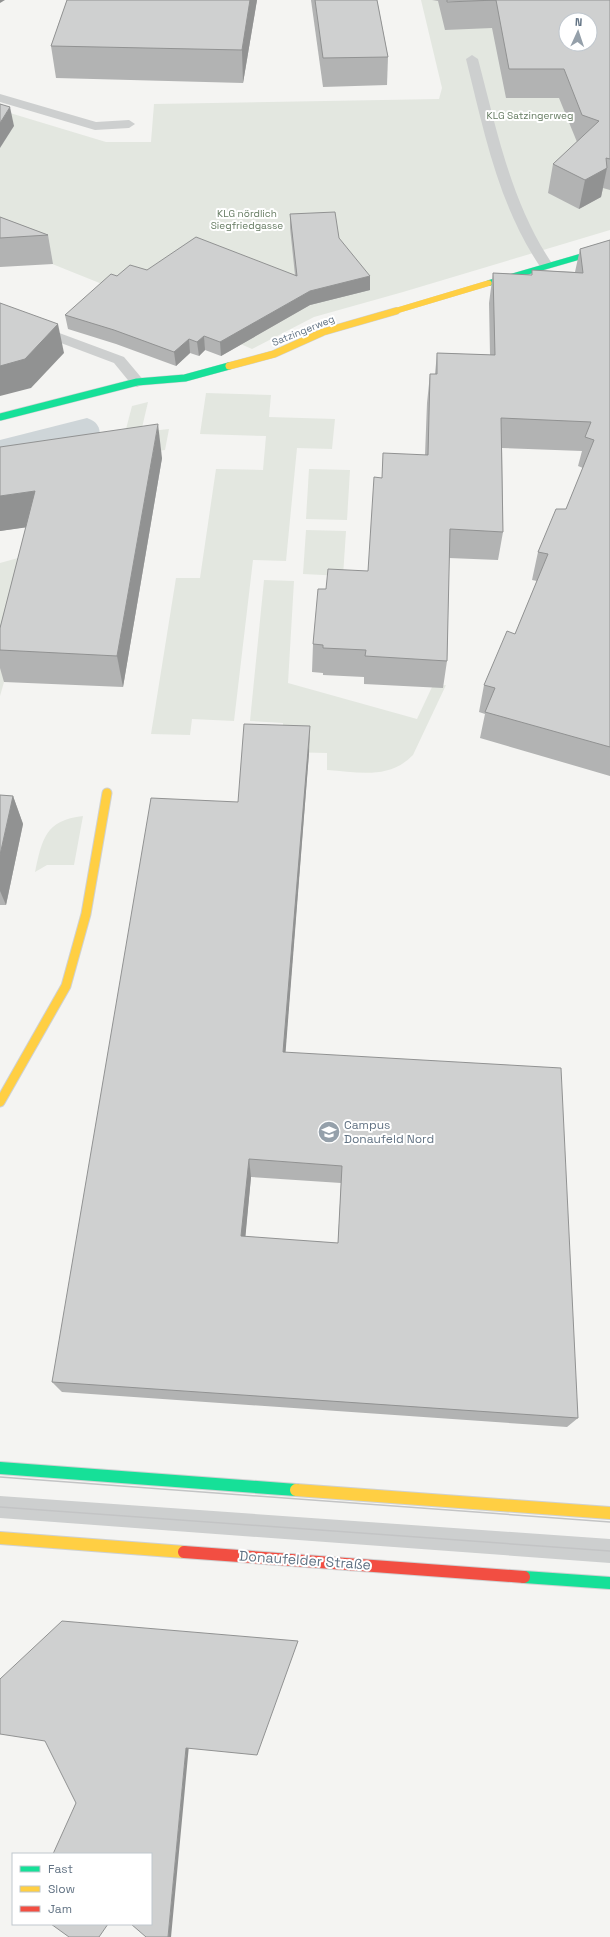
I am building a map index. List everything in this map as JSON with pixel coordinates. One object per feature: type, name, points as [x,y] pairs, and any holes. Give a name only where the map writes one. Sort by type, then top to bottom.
[{"type":"street","points":[[472,59],[494,144],[508,190],[530,242],[546,265]]},
{"type":"street","points":[[0,98],[95,126],[129,124]]},
{"type":"street","name":"Satzingerweg","points":[[0,417],[138,382],[184,378],[274,354],[323,332],[546,265],[610,248]]},
{"type":"street","points":[[0,315],[119,360],[138,382]]},
{"type":"street","points":[[0,1102],[66,986],[86,914],[107,793]]},
{"type":"street","points":[[0,1468],[610,1513]]},
{"type":"street","name":"Donaufelder Straße","points":[[0,1538],[610,1583]]},
{"type":"lane","points":[[0,1507],[610,1551]]},
{"type":"green space","name":"KLG nördlich Siegfriedgasse","points":[[421,0],[610,0],[610,230],[314,317],[252,349],[112,288],[0,243],[0,110],[106,142],[151,142],[154,104],[439,99],[442,88]]},
{"type":"green space","points":[[206,393],[271,395],[269,417],[335,419],[332,449],[297,448],[286,561],[253,560],[234,721],[192,719],[190,735],[151,734],[176,578],[200,578],[216,469],[263,470],[266,436],[200,434]]},
{"type":"green space","points":[[148,402],[141,432],[169,429],[165,450],[119,456],[132,406]]},
{"type":"green space","points":[[309,469],[350,470],[347,520],[306,519]]},
{"type":"green space","points":[[306,530],[346,531],[343,576],[303,574]]},
{"type":"green space","points":[[36,553],[4,682],[0,696],[0,563]]},
{"type":"green space","points":[[264,580],[294,581],[288,683],[417,719],[432,687],[446,685],[413,755],[404,763],[394,768],[373,773],[327,770],[327,753],[283,752],[283,723],[250,721]]},
{"type":"green space","points":[[83,816],[74,865],[47,865],[35,872],[43,841],[53,827],[70,818]]},
{"type":"shaded area","points":[[87,418],[97,425],[100,437],[0,465],[0,440]]},
{"type":"building","points":[[67,0],[250,0],[242,50],[51,46]]},
{"type":"building","points":[[315,0],[377,0],[388,57],[323,58]]},
{"type":"building","points":[[447,0],[496,0],[447,2]]},
{"type":"building","points":[[496,0],[610,0],[610,159],[606,158],[607,168],[585,180],[553,164],[599,121],[582,115],[564,69],[509,69]]},
{"type":"building","points":[[0,104],[10,107],[0,123]]},
{"type":"building","points":[[335,212],[339,238],[370,276],[310,291],[220,342],[204,336],[197,342],[189,339],[174,352],[114,330],[65,315],[111,274],[117,276],[130,265],[147,270],[196,237],[297,276],[290,214]]},
{"type":"building","points":[[0,217],[48,235],[0,238]]},
{"type":"building","points":[[610,240],[610,747],[485,712],[495,688],[484,685],[507,631],[515,634],[548,554],[538,552],[556,509],[566,509],[594,440],[585,437],[591,422],[501,418],[503,532],[450,529],[447,661],[365,656],[366,650],[323,648],[323,645],[313,644],[318,589],[326,589],[328,569],[368,571],[374,477],[382,478],[383,453],[428,455],[430,374],[437,374],[437,353],[495,355],[493,273],[532,275],[532,270],[583,273],[580,249]]},
{"type":"building","points":[[0,303],[58,324],[25,359],[0,366]]},
{"type":"building","points":[[158,424],[117,656],[0,650],[0,628],[35,491],[0,496],[0,447]]},
{"type":"building","name":"Campus Donaufeld Nord","points":[[244,724],[310,726],[283,1052],[561,1068],[578,1418],[52,1382],[151,798],[238,802]],"holes":[[[249,1159],[342,1166],[338,1243],[241,1236]]]},
{"type":"building","points":[[0,795],[13,796],[0,855]]},
{"type":"building","points":[[62,1621],[298,1641],[257,1755],[186,1748],[168,1937],[146,1937],[132,1925],[152,1925],[152,1853],[53,1853],[76,1803],[45,1741],[0,1734],[0,1679]]},
{"type":"building","points":[[52,1925],[107,1925],[99,1937],[69,1937]]},
{"type":"tram line","points":[[0,1477],[610,1522]]},
{"type":"tram line","points":[[0,1507],[610,1551]]},
{"type":"traffic: fast","points":[[489,283],[610,248]]},
{"type":"traffic: fast","points":[[0,417],[137,382],[185,378],[229,366]]},
{"type":"traffic: fast","points":[[0,1468],[296,1490]]},
{"type":"traffic: fast","points":[[524,1577],[610,1583]]},
{"type":"traffic: slow","points":[[229,366],[274,354],[323,332],[489,283]]},
{"type":"traffic: slow","points":[[0,1102],[66,986],[86,914],[107,793]]},
{"type":"traffic: slow","points":[[296,1490],[610,1513]]},
{"type":"traffic: slow","points":[[0,1538],[184,1552]]},
{"type":"traffic: jam","points":[[184,1552],[524,1577]]},
{"type":"place","name":"Campus Donaufeld Nord","points":[[329,1132]]},
{"type":"park label","name":"KLG Satzingerweg","points":[[530,115]]}]
